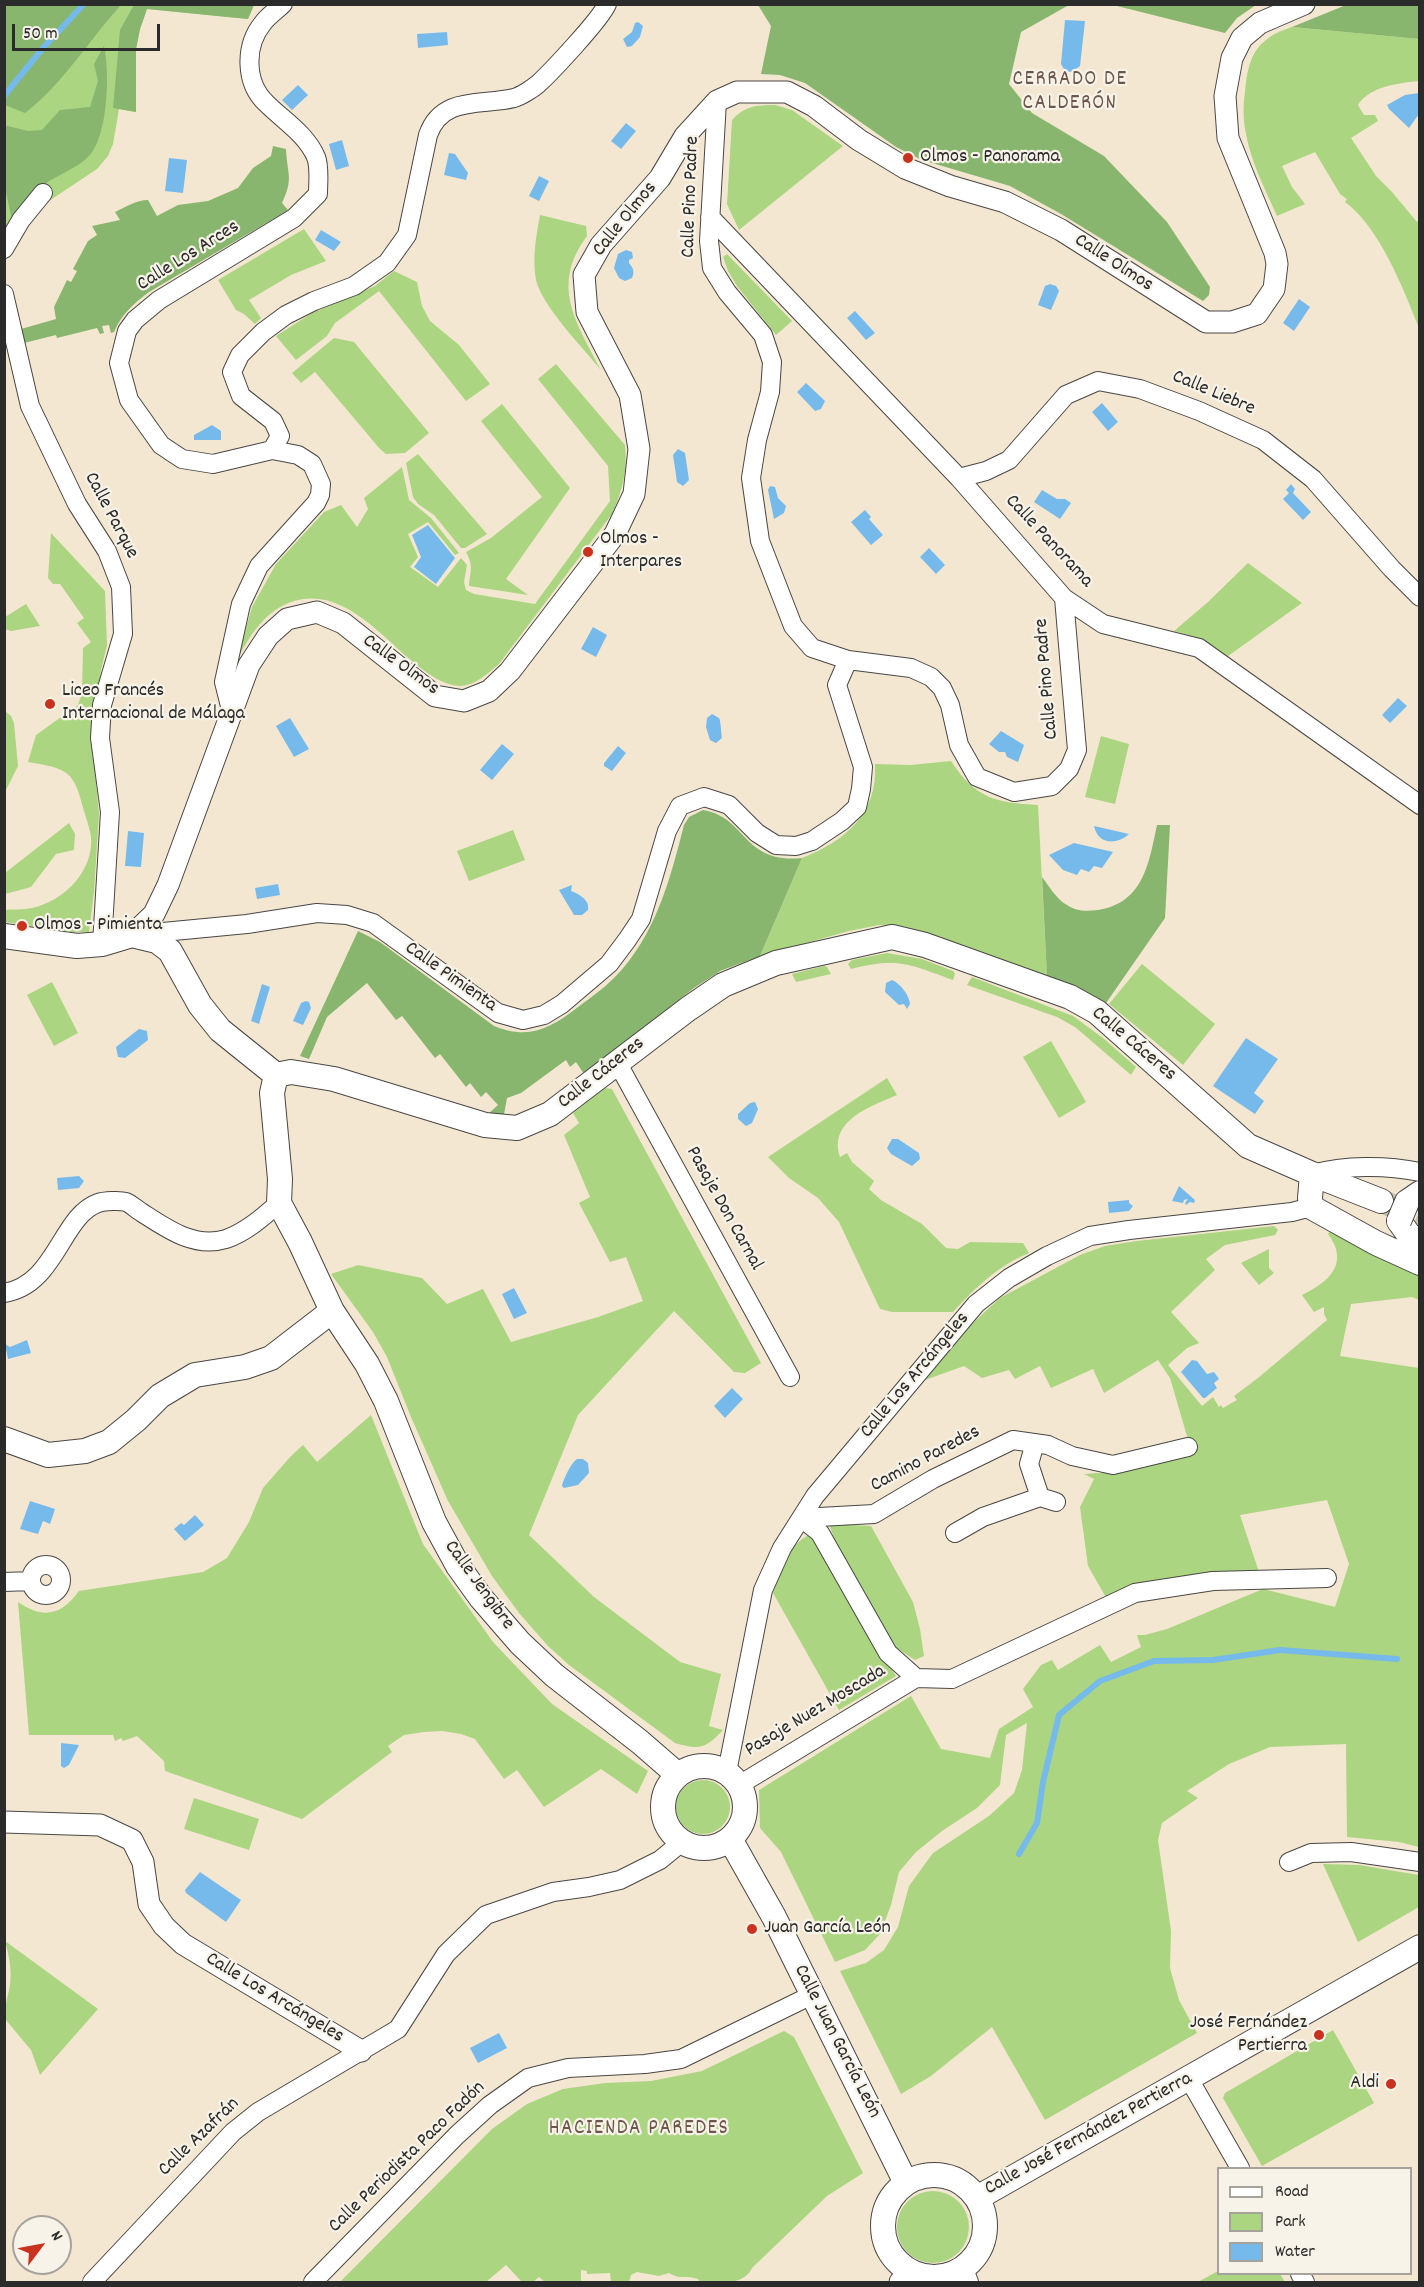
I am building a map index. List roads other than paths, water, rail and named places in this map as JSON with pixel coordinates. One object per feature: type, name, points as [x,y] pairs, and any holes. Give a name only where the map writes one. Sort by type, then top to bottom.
[{"type":"main road","name":"Calle Olmos","points":[[4,936],[77,946],[102,944],[132,935]]},
{"type":"main road","points":[[132,935],[157,941],[170,951],[200,1005],[220,1030],[276,1075],[272,1093],[280,1179],[279,1203]]},
{"type":"main road","name":"Calle Cáceres","points":[[276,1075],[291,1072],[334,1079],[485,1125],[517,1128],[550,1114],[688,1009],[723,986],[776,963],[892,937],[925,945],[1070,997],[1097,1012],[1248,1146],[1381,1201]]},
{"type":"main road","points":[[1312,1174],[1311,1207],[1376,1243],[1419,1263]]},
{"type":"main road","name":"Calle Jengibre","points":[[279,1203],[333,1311],[367,1364],[386,1401],[434,1522],[458,1566],[481,1598],[520,1643],[554,1675],[640,1742],[678,1775]]},
{"type":"main road","points":[[1409,1205],[1409,1235],[1419,1241]]},
{"type":"main road","points":[[4,1438],[48,1455],[86,1450],[110,1442],[160,1396],[195,1375],[245,1367],[271,1358],[333,1311]]},
{"type":"main road","points":[[702,1765],[715,1767],[733,1779],[743,1792],[746,1805],[739,1830],[730,1839],[719,1846],[693,1847],[682,1842],[672,1833],[663,1809],[664,1796],[669,1784],[678,1775],[689,1768],[702,1765]]},
{"type":"main road","name":"Calle Juan García León","points":[[730,1839],[774,1917],[906,2183]]},
{"type":"main road","name":"Calle José Fernández Pertierra","points":[[977,2198],[1419,1947]]},
{"type":"main road","points":[[937,2175],[945,2176],[966,2186],[977,2198],[984,2212],[986,2228],[983,2244],[967,2276],[905,2277],[886,2245],[882,2228],[885,2210],[893,2194],[906,2183],[921,2176],[937,2175]]},
{"type":"street","name":"Calle Los Arces","points":[[231,710],[224,682],[241,604],[260,566],[316,503],[320,495],[321,484],[312,464],[298,455],[272,450],[213,464],[182,459],[161,445],[129,400],[119,363],[127,331],[135,320],[159,300],[294,218],[318,194],[318,160],[307,141],[264,101],[254,84],[248,63],[261,24],[283,4]]},
{"type":"street","points":[[272,450],[280,436],[273,421],[241,396],[232,372],[240,355],[263,332],[286,315],[314,301],[354,286],[387,263],[407,235],[428,135],[431,125],[439,116],[470,103],[515,98],[537,85],[582,36],[607,4]]},
{"type":"street","name":"Calle Olmos","points":[[132,935],[154,914],[168,885],[249,665],[268,636],[287,619],[317,612],[343,623],[435,696],[464,701],[489,691],[510,671],[615,534],[634,494],[639,449],[630,395],[587,312],[584,275],[601,245],[660,178],[685,136],[717,101],[736,92],[787,92],[814,106],[859,140],[905,168],[950,186],[1005,201],[1061,230],[1206,322],[1233,322],[1257,314],[1274,289],[1277,264],[1275,253],[1228,138],[1225,96],[1232,58],[1242,38],[1260,23],[1304,4]]},
{"type":"street","name":"Calle Pino Padre","points":[[717,101],[709,241],[712,268],[727,292],[763,336],[772,362],[770,392],[757,440],[751,478],[760,542],[793,626],[812,648],[848,660],[911,668],[931,677],[942,688],[950,705],[959,745],[977,777],[1014,792],[1052,786],[1069,769],[1077,750],[1064,598]]},
{"type":"street","points":[[4,249],[21,220],[43,194]]},
{"type":"street","name":"Calle Panorama","points":[[710,218],[959,478],[1064,598],[1103,624],[1198,648],[1419,805]]},
{"type":"street","name":"Calle Parque","points":[[4,294],[30,406],[77,504],[107,551],[121,587],[123,634],[102,705],[100,738],[110,812],[102,944]]},
{"type":"street","name":"Calle Liebre","points":[[959,478],[986,471],[1009,459],[1066,395],[1098,381],[1140,389],[1199,411],[1263,440],[1313,479],[1419,597]]},
{"type":"street","name":"Calle Pimienta","points":[[132,935],[194,930],[317,913],[347,915],[373,923],[498,1013],[523,1020],[544,1015],[562,1004],[609,964],[641,919],[667,831],[680,806],[704,797],[729,805],[757,833],[776,845],[796,846],[812,841],[842,821],[857,807],[863,767],[837,685],[848,660]]},
{"type":"street","name":"Pasaje Don Carnal","points":[[617,1062],[790,1377]]},
{"type":"street","points":[[1312,1174],[1328,1170],[1396,1167],[1419,1172]]},
{"type":"street","points":[[4,1293],[18,1291],[36,1277],[81,1215],[98,1203],[124,1201],[173,1233],[200,1242],[225,1240],[249,1228],[279,1203]]},
{"type":"street","name":"Calle Los Arcángeles","points":[[733,1779],[763,1590],[782,1548],[815,1496],[976,1304],[1009,1278],[1047,1256],[1090,1236],[1292,1212],[1311,1207]]},
{"type":"street","name":"Camino Paredes","points":[[801,1518],[874,1514],[933,1479],[1013,1440],[1048,1445],[1072,1456],[1113,1465],[1188,1447]]},
{"type":"street","points":[[955,1533],[982,1517],[1048,1500],[1029,1464],[1035,1443]]},
{"type":"street","points":[[801,1518],[820,1533],[888,1653],[916,1678],[952,1679],[1135,1593],[1214,1581],[1327,1578]]},
{"type":"street","points":[[4,1582],[31,1581]]},
{"type":"street","name":"Pasaje Nuez Moscada","points":[[733,1779],[916,1678]]},
{"type":"street","name":"Calle Los Arcángeles","points":[[4,1822],[100,1825],[132,1840],[143,1862],[149,1904],[164,1926],[183,1944],[361,2051],[398,2030],[446,1954],[486,1916],[553,1892],[620,1880],[660,1860],[682,1842]]},
{"type":"street","points":[[1289,1862],[1311,1853],[1351,1852],[1419,1862]]},
{"type":"street","name":"Calle Periodista Paco Fadón","points":[[313,2283],[457,2136],[490,2105],[528,2078],[568,2068],[645,2064],[681,2059],[813,1995]]},
{"type":"street","name":"Calle Azafrán","points":[[92,2283],[233,2132],[258,2112],[361,2051]]},
{"type":"street","points":[[1189,2079],[1239,2167]]},
{"type":"water","points":[[1065,20],[1085,21],[1080,66],[1072,72],[1065,71],[1061,64]]},
{"type":"water","points":[[638,22],[643,26],[640,37],[632,46],[627,47],[623,39],[632,32],[635,23]]},
{"type":"water","points":[[447,32],[448,45],[418,48],[417,34]]},
{"type":"water","points":[[298,85],[308,95],[292,110],[282,100]]},
{"type":"water","points":[[1419,93],[1419,114],[1409,128],[1387,105],[1405,95]]},
{"type":"water","points":[[626,123],[636,131],[621,149],[611,141]]},
{"type":"water","points":[[342,140],[349,166],[336,170],[329,144]]},
{"type":"water","points":[[449,153],[455,154],[468,173],[466,180],[444,175]]},
{"type":"water","points":[[169,158],[187,160],[183,193],[165,191]]},
{"type":"water","points":[[539,176],[549,181],[539,201],[529,196]]},
{"type":"water","points":[[321,230],[341,242],[334,251],[315,240]]},
{"type":"water","points":[[626,250],[632,252],[633,258],[629,260],[629,263],[633,271],[632,278],[625,281],[619,278],[614,268],[618,254]]},
{"type":"water","points":[[1050,284],[1056,286],[1059,291],[1051,310],[1038,305],[1045,286]]},
{"type":"water","points":[[1299,299],[1310,307],[1294,331],[1283,323]]},
{"type":"water","points":[[855,311],[875,333],[866,340],[847,318]]},
{"type":"water","points":[[806,383],[825,401],[821,409],[815,411],[797,392]]},
{"type":"water","points":[[1102,403],[1118,422],[1108,431],[1092,412]]},
{"type":"water","points":[[212,425],[221,431],[221,440],[194,440],[194,435]]},
{"type":"water","points":[[678,449],[685,453],[689,480],[683,486],[677,482],[673,455]]},
{"type":"water","points":[[1291,484],[1295,489],[1293,493],[1311,512],[1303,520],[1283,499],[1289,493],[1286,490]]},
{"type":"water","points":[[770,486],[775,487],[778,498],[786,506],[784,513],[774,519],[768,490]]},
{"type":"water","points":[[1042,490],[1057,499],[1065,499],[1071,503],[1060,519],[1034,502]]},
{"type":"water","points":[[865,510],[871,517],[869,519],[883,535],[871,545],[851,522]]},
{"type":"water","points":[[428,525],[455,558],[436,584],[414,567],[421,557],[412,535]]},
{"type":"water","points":[[929,548],[945,565],[936,574],[920,557]]},
{"type":"water","points":[[593,627],[607,635],[596,657],[581,649]]},
{"type":"water","points":[[1398,698],[1407,706],[1390,723],[1382,715]]},
{"type":"water","points":[[712,714],[719,718],[721,725],[722,738],[716,743],[710,740],[706,727],[707,718]]},
{"type":"water","points":[[290,718],[309,749],[294,757],[276,726]]},
{"type":"water","points":[[1001,731],[1024,745],[1018,762],[989,744]]},
{"type":"water","points":[[502,744],[514,754],[492,780],[480,770]]},
{"type":"water","points":[[618,746],[626,753],[612,771],[604,766],[604,763]]},
{"type":"water","points":[[1094,826],[1129,834],[1119,840],[1108,841],[1099,837]]},
{"type":"water","points":[[128,831],[144,833],[141,867],[125,866]]},
{"type":"water","points":[[1074,843],[1113,852],[1102,868],[1094,866],[1089,872],[1081,869],[1077,875],[1063,870],[1049,855]]},
{"type":"water","points":[[278,884],[280,895],[257,899],[255,888]]},
{"type":"water","points":[[572,885],[571,891],[586,900],[588,906],[588,910],[582,915],[574,915],[559,890]]},
{"type":"water","points":[[892,980],[906,994],[910,1004],[907,1009],[904,1004],[899,1005],[885,992],[886,983]]},
{"type":"water","points":[[262,984],[270,987],[259,1024],[251,1021]]},
{"type":"water","points":[[309,1002],[311,1008],[303,1025],[293,1021],[301,1003]]},
{"type":"water","points":[[139,1029],[147,1031],[148,1040],[125,1058],[118,1057],[116,1047]]},
{"type":"water","points":[[1246,1038],[1278,1059],[1254,1093],[1264,1101],[1255,1114],[1213,1086]]},
{"type":"water","points":[[755,1102],[758,1109],[752,1123],[746,1126],[738,1119],[738,1114],[750,1103]]},
{"type":"water","points":[[892,1139],[898,1139],[919,1153],[920,1159],[912,1166],[891,1154],[887,1148]]},
{"type":"water","points":[[79,1176],[84,1181],[79,1188],[58,1190],[57,1178]]},
{"type":"water","points":[[1179,1186],[1195,1200],[1194,1203],[1190,1202],[1186,1205],[1188,1199],[1183,1203],[1172,1201]]},
{"type":"water","points":[[1129,1200],[1133,1206],[1129,1211],[1109,1213],[1108,1202]]},
{"type":"water","points":[[514,1288],[527,1313],[514,1319],[502,1294]]},
{"type":"water","points":[[27,1340],[31,1353],[8,1359],[5,1344],[10,1347]]},
{"type":"water","points":[[1192,1360],[1197,1361],[1207,1374],[1214,1372],[1219,1379],[1214,1383],[1217,1388],[1205,1398],[1181,1372]]},
{"type":"water","points":[[732,1388],[743,1399],[725,1418],[714,1406]]},
{"type":"water","points":[[577,1459],[583,1459],[588,1463],[589,1473],[578,1485],[564,1488],[562,1486],[566,1476]]},
{"type":"water","points":[[30,1501],[55,1509],[50,1524],[43,1521],[38,1534],[20,1529]]},
{"type":"water","points":[[195,1515],[204,1525],[185,1541],[174,1529],[181,1523],[184,1525]]},
{"type":"water","points":[[61,1743],[79,1745],[69,1765],[64,1768],[61,1766]]},
{"type":"water","points":[[200,1872],[241,1900],[226,1922],[186,1893],[185,1890]]},
{"type":"water","points":[[499,2033],[507,2048],[478,2063],[470,2048]]},
{"type":"waterway","points":[[4,96],[43,48],[84,4]]},
{"type":"waterway","points":[[1019,1854],[1037,1823],[1043,1782],[1059,1715],[1100,1681],[1154,1661],[1213,1660],[1280,1650],[1397,1659]]},
{"type":"tunnel","points":[[1384,1202],[1420,1219]]},
{"type":"place","name":"Olmos - Panorama","points":[[908,158]]},
{"type":"place","name":"Olmos - Interpares","points":[[588,552]]},
{"type":"place","name":"Liceo Francés Internacional de Málaga","points":[[50,704]]},
{"type":"place","name":"Olmos - Pimienta","points":[[22,926]]},
{"type":"place","name":"Juan García León","points":[[752,1929]]},
{"type":"place","name":"José Fernández Pertierra","points":[[1319,2035]]},
{"type":"place","name":"Aldi","points":[[1391,2084]]},
{"type":"district","name":"CERRADO DE CALDERÓN","points":[[1070,93]]},
{"type":"district","name":"HACIENDA PAREDES","points":[[639,2130]]}]
